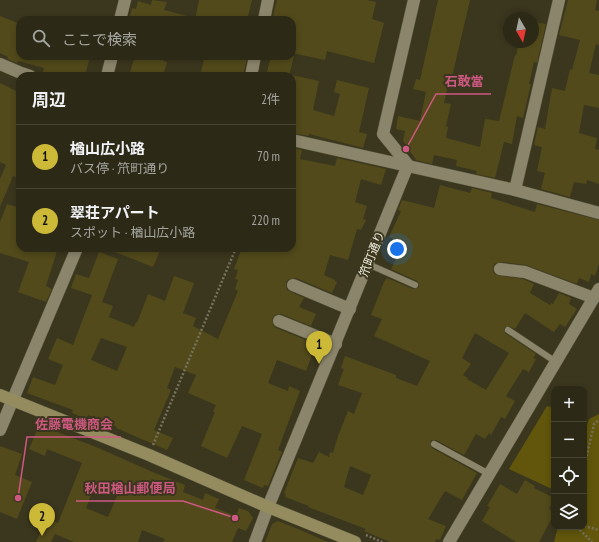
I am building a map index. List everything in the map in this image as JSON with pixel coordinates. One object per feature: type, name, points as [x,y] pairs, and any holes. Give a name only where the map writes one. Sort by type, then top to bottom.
[{"type":"street","points":[[121,16],[125,0]]},
{"type":"street","points":[[265,16],[268,0]]},
{"type":"street","points":[[408,165],[383,134],[414,0]]},
{"type":"street","points":[[515,190],[559,0]]},
{"type":"street","points":[[108,72],[111,60]]},
{"type":"street","points":[[252,72],[254,60]]},
{"type":"street","points":[[0,64],[20,72]]},
{"type":"street","points":[[296,141],[515,190],[599,213]]},
{"type":"street","name":"笊町通り","points":[[255,542],[408,165]]},
{"type":"street","points":[[0,430],[75,252]]},
{"type":"street","points":[[449,542],[596,294],[525,272],[500,269]]},
{"type":"street","points":[[293,285],[350,309]]},
{"type":"street","points":[[280,321],[336,344]]},
{"type":"street","points":[[0,395],[149,455],[268,507],[355,542]]},
{"type":"lane","points":[[368,264],[415,285]]},
{"type":"lane","points":[[508,330],[556,362]]},
{"type":"lane","points":[[434,444],[489,474]]},
{"type":"path","points":[[149,455],[234,252]]},
{"type":"path","points":[[586,458],[594,424],[599,420]]},
{"type":"path","points":[[587,527],[599,530]]},
{"type":"path","points":[[580,530],[592,542]]},
{"type":"shaded area","points":[[547,406],[551,407],[551,489],[509,469]]},
{"type":"shaded area","points":[[599,414],[599,542],[554,542],[557,530],[587,530],[587,425],[589,419]]},
{"type":"building","points":[[152,0],[167,2],[164,10],[187,16],[130,16],[132,8],[136,9],[138,1],[151,5]]},
{"type":"building","points":[[199,0],[252,0],[248,16],[196,16]]},
{"type":"building","points":[[277,0],[367,0],[376,2],[372,19],[384,23],[374,63],[327,51],[325,60],[296,54],[296,16],[273,16]]},
{"type":"building","points":[[438,0],[470,0],[452,77],[450,76],[444,103],[451,104],[446,126],[448,127],[446,138],[480,147],[485,119],[499,121],[518,48],[539,48],[539,23],[546,24],[537,63],[534,62],[529,84],[531,84],[523,118],[517,116],[512,144],[504,142],[495,178],[476,174],[477,171],[456,166],[457,160],[434,155],[432,164],[416,160],[403,141],[405,131],[396,129],[398,116],[420,121],[426,92],[413,89],[416,79],[420,80]]},
{"type":"building","points":[[568,0],[597,0],[595,10],[599,11],[599,45],[596,44],[589,73],[599,75],[599,108],[584,105],[579,133],[597,138],[595,149],[599,150],[599,184],[587,180],[586,184],[574,182],[570,197],[541,189],[545,173],[537,171],[542,147],[534,145],[538,127],[545,129],[552,88],[565,91],[570,69],[572,70],[580,40],[559,35]]},
{"type":"building","points":[[0,16],[16,22],[16,60],[89,60],[86,72],[43,72],[44,68],[18,61],[17,63],[7,59],[8,57],[0,53]]},
{"type":"building","points":[[134,60],[162,60],[167,62],[164,72],[130,72]]},
{"type":"building","points":[[204,60],[247,60],[244,72],[201,72]]},
{"type":"building","points":[[270,60],[293,60],[290,72],[267,72]]},
{"type":"building","points":[[296,76],[319,81],[313,110],[334,116],[340,94],[334,92],[337,80],[369,88],[359,132],[367,134],[363,148],[309,134],[309,136],[296,134]]},
{"type":"building","points":[[0,83],[16,91],[16,177],[13,176],[0,207],[0,179],[6,165],[0,162]]},
{"type":"building","points":[[296,149],[302,150],[300,159],[335,166],[337,158],[386,169],[381,185],[361,179],[355,202],[367,206],[363,219],[366,220],[361,230],[357,229],[348,260],[330,255],[324,275],[337,282],[332,293],[296,278],[289,279],[286,282],[287,290],[304,298],[299,307],[316,314],[311,326],[281,314],[275,315],[272,319],[273,325],[276,328],[316,344],[306,371],[277,360],[268,383],[288,391],[289,386],[300,391],[278,450],[282,452],[268,486],[264,485],[263,488],[244,480],[262,434],[242,426],[227,458],[201,446],[215,412],[213,412],[216,405],[188,393],[196,375],[175,367],[167,388],[171,390],[154,430],[173,438],[167,450],[88,415],[86,419],[72,413],[73,410],[27,393],[33,377],[55,385],[63,365],[48,359],[57,338],[73,345],[92,295],[71,288],[76,274],[89,278],[99,252],[118,259],[102,302],[113,306],[109,317],[134,327],[148,294],[165,301],[174,276],[194,283],[183,313],[196,318],[193,326],[218,339],[238,291],[235,289],[238,280],[235,279],[238,270],[234,269],[240,252],[296,252]],"holes":[[[101,338],[127,347],[117,371],[91,360]]]},
{"type":"building","points":[[440,185],[470,193],[472,188],[492,193],[491,198],[535,212],[537,204],[599,220],[599,264],[595,276],[591,274],[589,282],[579,278],[577,284],[526,265],[501,262],[494,264],[493,272],[496,275],[523,279],[534,284],[530,293],[550,305],[551,303],[553,304],[559,293],[571,298],[569,304],[577,309],[565,327],[560,324],[554,332],[525,313],[515,329],[509,326],[505,327],[505,333],[536,354],[533,358],[536,359],[529,372],[523,369],[506,396],[515,401],[505,419],[501,417],[491,435],[489,433],[485,439],[476,434],[464,455],[436,440],[431,440],[430,444],[432,448],[477,473],[462,500],[445,491],[428,519],[446,526],[440,540],[436,539],[435,542],[390,542],[364,531],[366,529],[285,497],[286,494],[284,493],[298,458],[313,463],[319,452],[329,457],[330,452],[333,453],[348,411],[354,414],[362,393],[338,385],[344,369],[341,368],[345,356],[396,375],[396,378],[417,386],[430,361],[374,336],[382,319],[371,315],[387,278],[413,289],[419,287],[417,281],[391,269],[403,244],[389,237],[401,211],[398,210],[402,200],[434,208]],"holes":[[[475,333],[509,353],[486,390],[463,375],[471,364],[462,358]],[[350,466],[371,475],[363,495],[344,487]]]},
{"type":"building","points":[[7,204],[16,207],[16,252],[57,252],[46,286],[52,289],[46,302],[18,292],[29,262],[0,253],[0,222]]},
{"type":"building","points":[[115,252],[159,252],[153,267]]},
{"type":"building","points":[[39,425],[96,447],[185,485],[183,492],[203,500],[205,493],[219,499],[215,508],[236,516],[239,508],[248,511],[253,518],[246,531],[238,528],[232,542],[163,542],[165,539],[142,530],[138,542],[74,542],[55,534],[51,542],[36,542],[47,518],[58,523],[82,463],[47,449],[45,456],[29,449]],"holes":[[[95,485],[118,494],[108,517],[86,508]]]},
{"type":"building","points":[[0,446],[22,454],[15,475],[32,482],[17,519],[0,512]]},
{"type":"building","points":[[525,480],[535,486],[534,488],[551,496],[551,505],[549,509],[551,510],[551,520],[539,542],[516,542],[482,521],[490,507],[487,506],[500,484],[517,494]]},
{"type":"building","points":[[278,521],[328,542],[265,542],[272,524]]},
{"type":"place","name":"石敢當","points":[[406,149]]},
{"type":"place","name":"楢山広小路","points":[[319,364]]},
{"type":"place","name":"佐藤電機商会","points":[[18,498]]},
{"type":"place","name":"秋田楢山郵便局","points":[[235,518]]},
{"type":"place","name":"翠荘アパート","points":[[42,536]]}]
